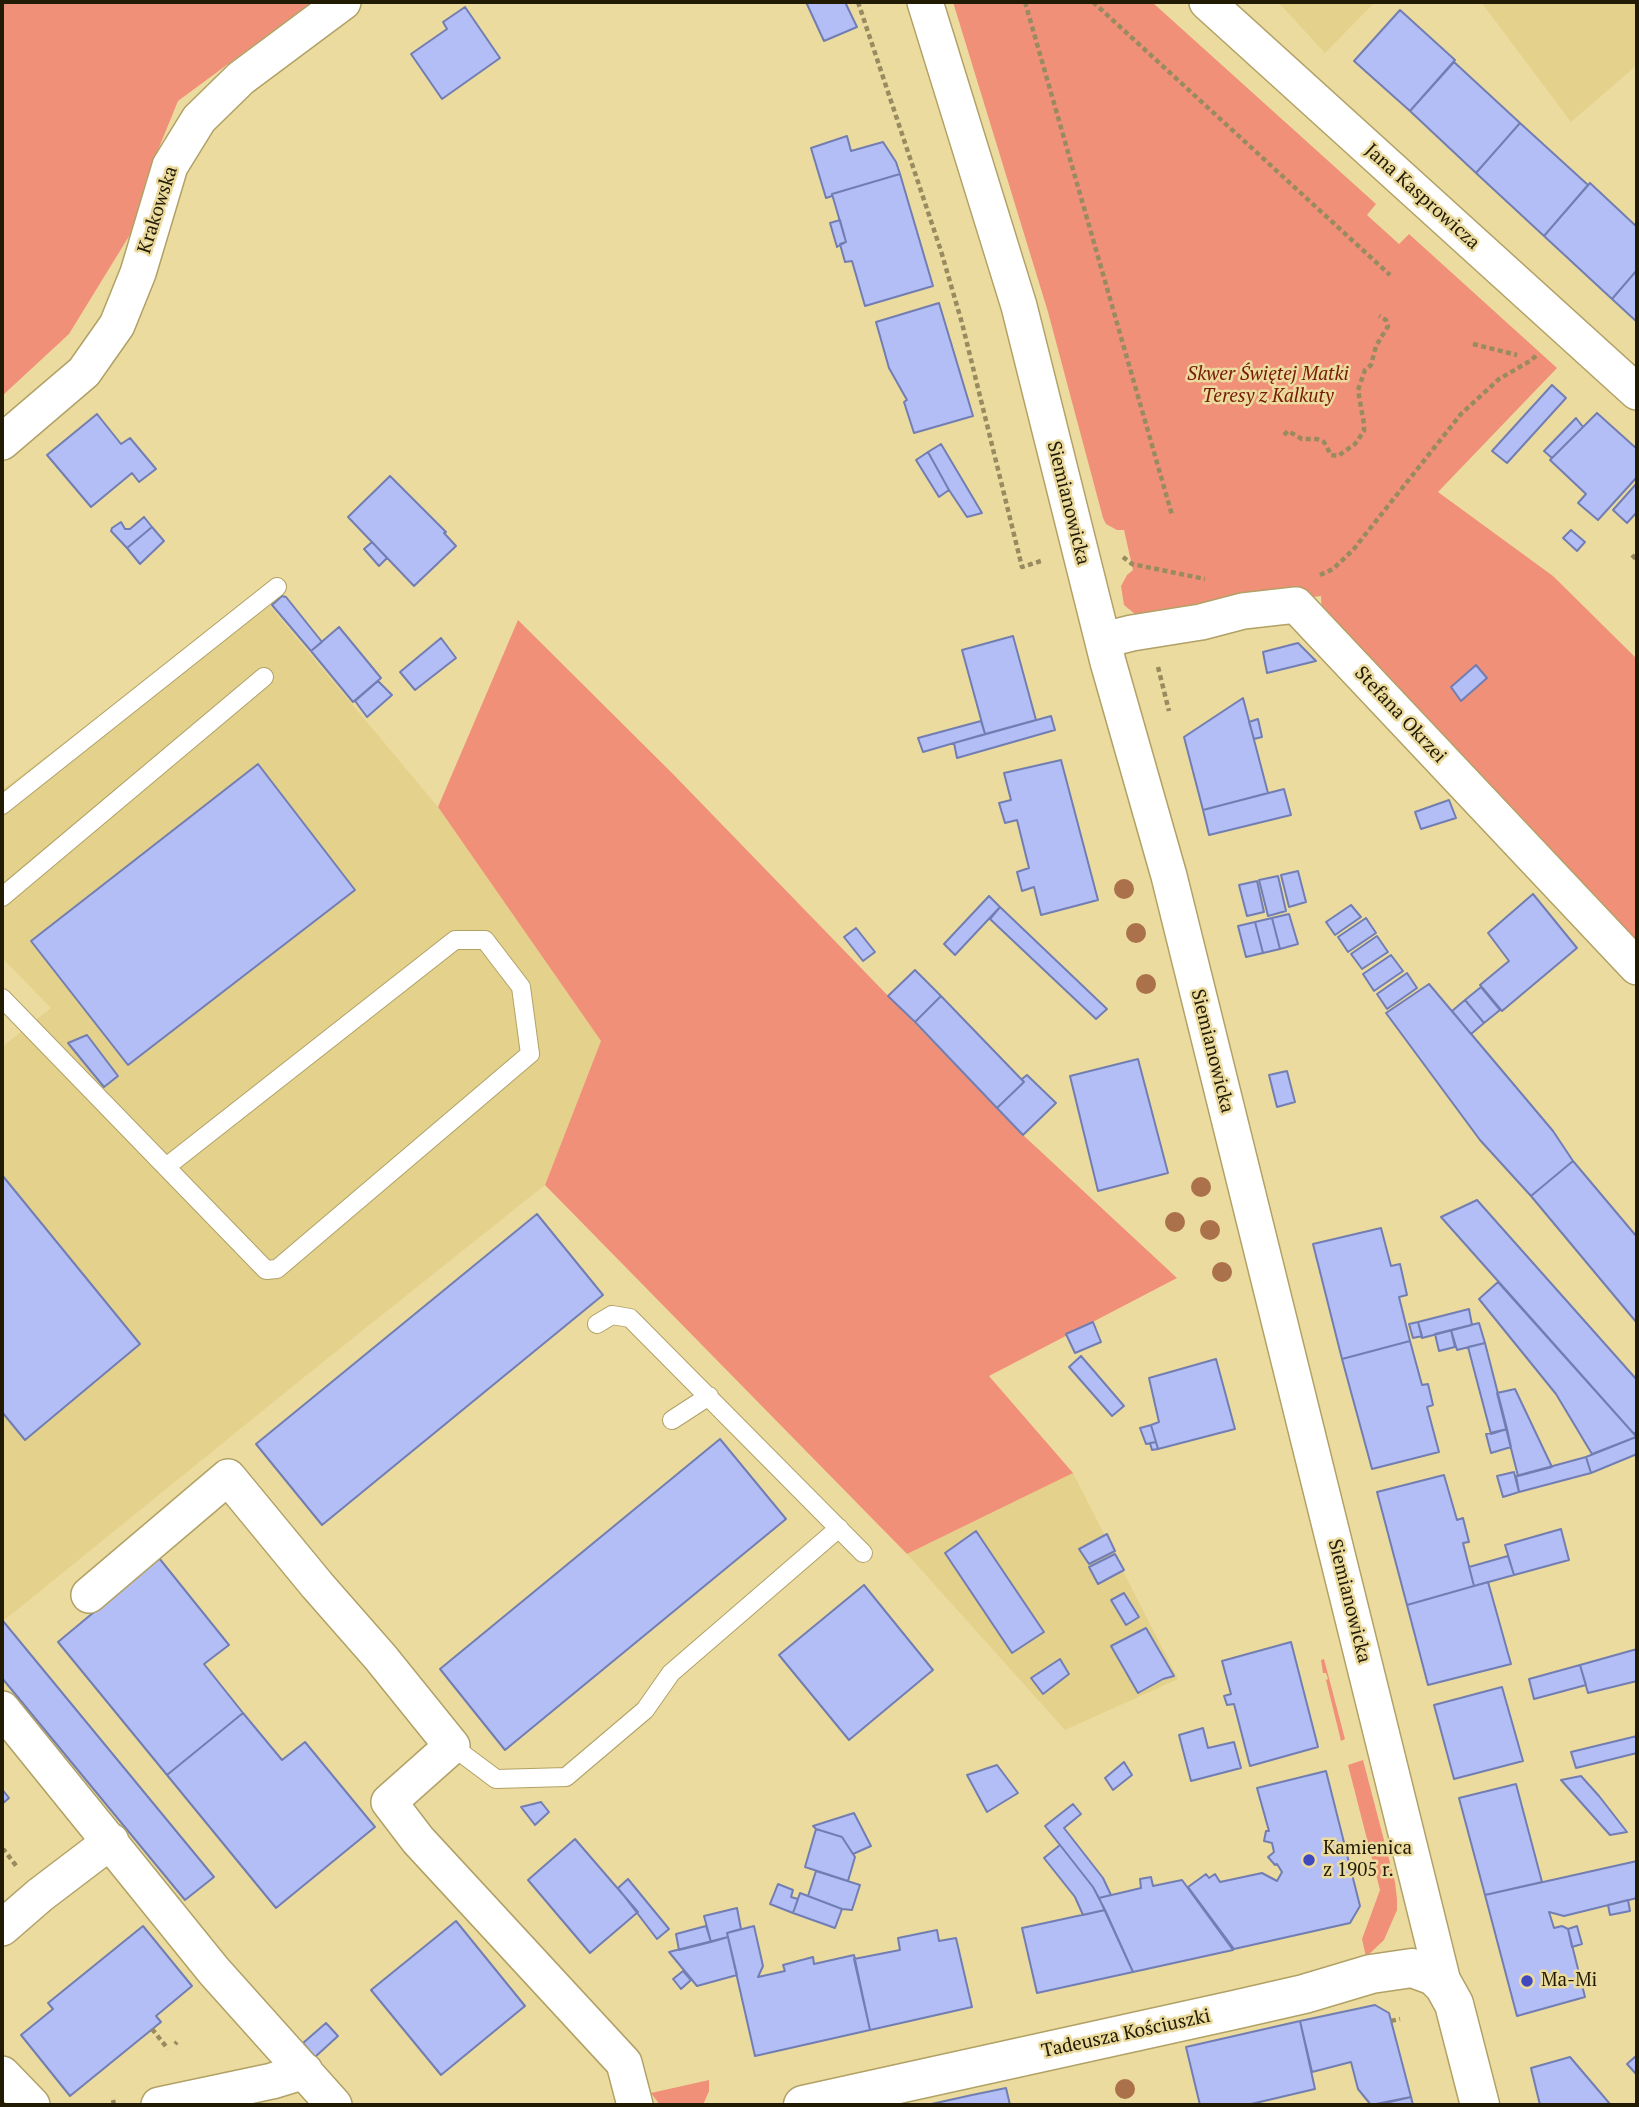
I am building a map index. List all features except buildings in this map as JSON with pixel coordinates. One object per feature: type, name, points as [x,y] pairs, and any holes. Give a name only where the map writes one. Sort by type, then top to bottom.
[{"type":"street","name":"Krakowska","points":[[2,442],[84,372],[117,325],[138,273],[170,166],[199,119],[241,78],[344,2]]},
{"type":"street","name":"Siemianowicka","points":[[925,2],[1019,306],[1104,640],[1172,890],[1444,1986],[1454,2004],[1480,2105]]},
{"type":"street","name":"Jana Kasprowicza","points":[[1207,2],[1637,392]]},
{"type":"street","name":"Stefana Okrzei","points":[[1104,640],[1201,622],[1243,611],[1296,605],[1637,967]]},
{"type":"street","points":[[89,1595],[228,1477],[452,1746],[389,1802],[418,1840],[624,2063],[635,2105]]},
{"type":"street","points":[[2,1709],[214,1971],[334,2105]]},
{"type":"street","points":[[2,1928],[40,1895],[111,1842]]},
{"type":"street","name":"Tadeusza Kościuszki","points":[[803,2105],[1246,2008],[1304,1994],[1371,1973],[1412,1968],[1434,1976],[1444,1986]]},
{"type":"street","points":[[159,2105],[272,2081],[305,2071]]},
{"type":"street","points":[[2,2074],[32,2105]]},
{"type":"lane","points":[[2,805],[277,587]]},
{"type":"lane","points":[[2,897],[264,677]]},
{"type":"lane","points":[[2,998],[166,1167],[266,1270],[278,1269],[530,1054],[521,987],[485,940],[455,940],[166,1167]]},
{"type":"lane","points":[[597,1324],[612,1315],[630,1318],[863,1553]]},
{"type":"lane","points":[[672,1420],[709,1396]]},
{"type":"lane","points":[[452,1746],[496,1779],[566,1777],[645,1710],[671,1673],[839,1528]]},
{"type":"path","points":[[858,2],[941,251],[962,323],[1022,567],[1031,564]]},
{"type":"path","points":[[1025,2],[1172,514]]},
{"type":"path","points":[[1093,2],[1390,275]]},
{"type":"path","points":[[1284,435],[1288,431],[1302,439],[1317,439],[1324,442],[1331,454],[1338,456],[1355,444],[1364,431],[1359,390],[1365,370],[1371,365],[1376,346],[1388,326],[1386,320],[1379,316]]},
{"type":"path","points":[[1473,344],[1517,355]]},
{"type":"path","points":[[1317,577],[1333,569],[1353,550],[1461,414],[1499,379],[1530,362],[1539,353]]},
{"type":"path","points":[[1632,555],[1637,560]]},
{"type":"path","points":[[1132,564],[1215,582]]},
{"type":"path","points":[[1157,660],[1169,711]]},
{"type":"path","points":[[1391,2021],[1400,2019]]},
{"type":"path","points":[[152,2029],[168,2049]]},
{"type":"shaded area","points":[[1278,2],[1375,2],[1325,53]]},
{"type":"shaded area","points":[[1481,2],[1637,2],[1637,65],[1571,122]]},
{"type":"shaded area","points":[[259,593],[438,807],[601,1041],[545,1185],[2,1622],[2,1047],[51,1008],[2,958],[2,790]]},
{"type":"shaded area","points":[[1073,1473],[1178,1679],[1065,1730],[907,1554]]},
{"type":"green space","points":[[2,2],[312,2],[178,101],[147,177],[131,233],[69,334],[2,396]]},
{"type":"green space","name":"Skwer Świętej Matki Teresy z Kalkuty","points":[[953,2],[1152,2],[1376,204],[1367,215],[1399,244],[1409,234],[1557,368],[1438,492],[1553,576],[1637,659],[1637,951],[1322,621],[1321,596],[1147,618],[1135,614],[1124,605],[1121,586],[1133,570],[1124,530],[1117,530],[1106,524],[1103,518],[1048,312]]},
{"type":"green space","points":[[518,620],[672,773],[1023,1135],[1177,1278],[989,1376],[1073,1473],[907,1554],[545,1185],[601,1041],[438,807]]},
{"type":"green space","points":[[1324,1659],[1345,1739],[1341,1741],[1326,1680],[1328,1679],[1326,1673],[1323,1673],[1321,1660]]},
{"type":"green space","points":[[1363,1760],[1397,1899],[1397,1910],[1384,1940],[1366,1957],[1362,1939],[1380,1890],[1348,1765]]},
{"type":"green space","points":[[709,2080],[709,2091],[703,2105],[660,2105],[651,2093]]},
{"type":"place","name":"Kamienica z 1905 r.","points":[[1309,1860]]},
{"type":"place","name":"Ma-Mi","points":[[1527,1981]]}]
